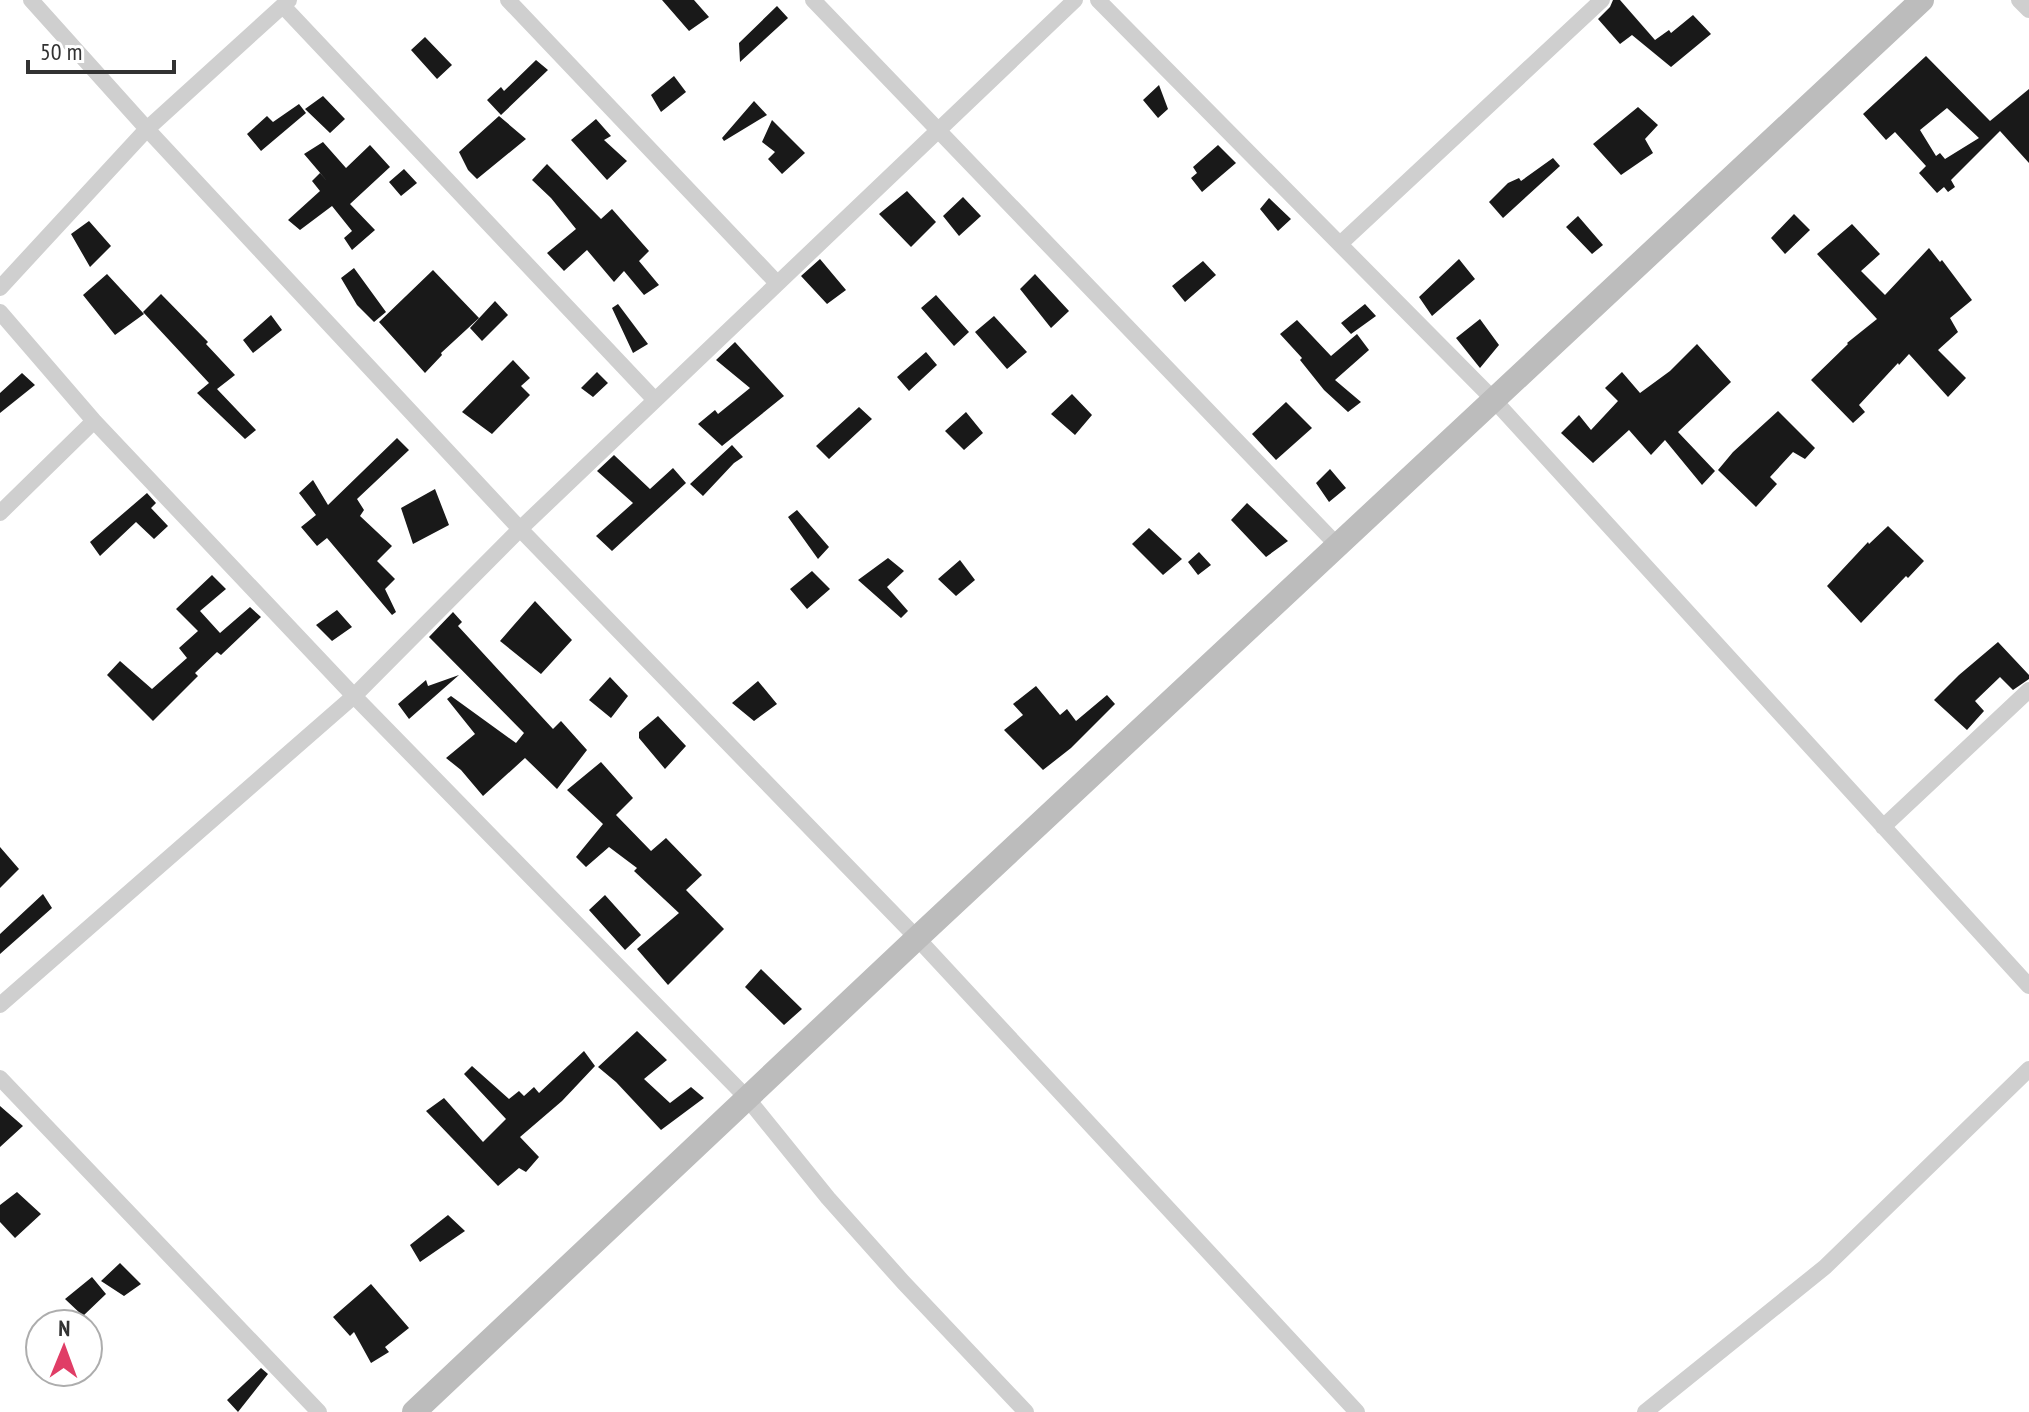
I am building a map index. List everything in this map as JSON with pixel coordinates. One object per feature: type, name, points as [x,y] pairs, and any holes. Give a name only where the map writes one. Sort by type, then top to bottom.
[{"type":"street","points":[[31,0],[520,529],[917,938],[1357,1412]]},
{"type":"street","points":[[508,0],[777,283]]},
{"type":"street","points":[[813,0],[1337,545]]},
{"type":"street","points":[[0,1005],[354,696],[520,529],[1075,0]]},
{"type":"street","points":[[1098,0],[1493,399],[2029,986]]},
{"type":"street","points":[[1340,244],[1602,0]]},
{"type":"street","points":[[414,1412],[1922,0]]},
{"type":"street","points":[[2019,0],[2029,10]]},
{"type":"street","points":[[0,288],[147,129],[286,3],[655,400]]},
{"type":"street","points":[[0,312],[94,421],[354,696],[747,1098],[893,1272],[1026,1412]]},
{"type":"street","points":[[0,513],[94,421]]},
{"type":"street","points":[[1883,827],[2029,690]]},
{"type":"street","points":[[1645,1412],[1825,1267],[2029,1069]]},
{"type":"street","points":[[0,1078],[319,1412]]},
{"type":"building","points":[[662,0],[694,0],[709,17],[689,31]]},
{"type":"building","points":[[1613,0],[1620,0],[1655,40],[1669,30],[1671,33],[1693,15],[1711,34],[1671,67],[1632,35],[1620,44],[1598,19]]},
{"type":"building","points":[[777,6],[788,18],[740,62],[739,43]]},
{"type":"building","points":[[425,37],[452,65],[437,79],[411,50]]},
{"type":"building","points":[[1926,56],[1990,121],[2029,89],[2029,163],[2000,131],[1951,180],[1955,187],[1948,192],[1944,187],[1937,193],[1919,173],[1926,166],[1895,132],[1886,140],[1863,114]],"holes":[[[1947,108],[1979,138],[1945,159],[1940,153],[1936,156],[1920,130]]]},
{"type":"building","points":[[536,60],[548,70],[501,115],[487,100],[501,87],[504,91]]},
{"type":"building","points":[[674,76],[686,92],[661,112],[651,95]]},
{"type":"building","points":[[1159,85],[1168,109],[1158,118],[1143,100]]},
{"type":"building","points":[[323,96],[345,119],[330,133],[305,109]]},
{"type":"building","points":[[754,101],[767,115],[724,141],[722,138]]},
{"type":"building","points":[[299,104],[306,113],[261,151],[247,134],[267,116],[273,122]]},
{"type":"building","points":[[1638,107],[1658,125],[1645,139],[1653,153],[1621,175],[1593,144]]},
{"type":"building","points":[[499,116],[526,139],[477,179],[468,170],[459,152]]},
{"type":"building","points":[[596,119],[611,136],[604,140],[627,161],[607,180],[571,140]]},
{"type":"building","points":[[772,120],[805,153],[782,174],[768,159],[775,152],[762,142]]},
{"type":"building","points":[[323,142],[346,168],[370,145],[390,167],[350,204],[375,230],[352,250],[344,238],[352,231],[332,206],[300,230],[288,220],[320,191],[312,181],[320,173],[327,181],[304,154]]},
{"type":"building","points":[[1218,145],[1236,163],[1202,192],[1191,178],[1197,173],[1193,167]]},
{"type":"building","points":[[1553,158],[1560,166],[1503,218],[1489,202],[1508,183],[1519,178],[1521,181]]},
{"type":"building","points":[[547,164],[601,219],[612,209],[649,251],[639,261],[659,285],[644,295],[624,271],[614,282],[587,250],[564,271],[547,253],[576,229],[532,180]]},
{"type":"building","points":[[404,169],[417,183],[401,196],[389,182]]},
{"type":"building","points":[[907,191],[936,222],[911,247],[879,214]]},
{"type":"building","points":[[963,197],[981,216],[959,236],[943,216]]},
{"type":"building","points":[[1269,198],[1291,219],[1278,231],[1260,209]]},
{"type":"building","points":[[1794,214],[1810,230],[1785,254],[1771,238]]},
{"type":"building","points":[[1578,216],[1603,245],[1592,254],[1566,227]]},
{"type":"building","points":[[89,221],[111,246],[90,267],[71,234]]},
{"type":"building","points":[[1852,224],[1880,254],[1861,271],[1885,295],[1929,248],[1972,300],[1950,318],[1958,332],[1938,350],[1966,378],[1948,397],[1909,354],[1859,405],[1865,412],[1853,423],[1811,380],[1847,343],[1877,319],[1817,254]]},
{"type":"building","points":[[820,259],[846,290],[827,304],[801,276]]},
{"type":"building","points":[[1459,259],[1475,279],[1432,316],[1419,297]]},
{"type":"building","points":[[1203,261],[1216,275],[1185,302],[1172,286]]},
{"type":"building","points":[[354,268],[386,312],[374,322],[357,305],[341,278]]},
{"type":"building","points":[[433,270],[479,318],[441,353],[425,373],[379,322]]},
{"type":"building","points":[[107,274],[144,314],[115,335],[83,295]]},
{"type":"building","points":[[1035,274],[1069,311],[1051,328],[1020,289]]},
{"type":"building","points":[[161,294],[235,375],[217,389],[256,430],[245,439],[197,393],[209,383],[143,312]]},
{"type":"building","points":[[936,295],[969,332],[954,346],[921,308]]},
{"type":"building","points":[[495,301],[508,315],[482,341],[470,328]]},
{"type":"building","points":[[618,304],[648,344],[633,353],[612,308]]},
{"type":"building","points":[[1365,304],[1376,316],[1351,334],[1341,323]]},
{"type":"building","points":[[271,315],[282,330],[253,353],[243,340]]},
{"type":"building","points":[[994,316],[1027,352],[1007,369],[975,332]]},
{"type":"building","points":[[1480,319],[1499,345],[1480,368],[1456,338]]},
{"type":"building","points":[[1297,320],[1331,356],[1357,334],[1369,350],[1335,380],[1361,402],[1348,412],[1324,390],[1300,360],[1302,358],[1280,334]]},
{"type":"building","points":[[735,342],[784,396],[722,446],[698,424],[715,410],[718,414],[750,388],[716,360]]},
{"type":"building","points":[[1697,344],[1731,382],[1678,432],[1715,471],[1702,485],[1665,440],[1651,455],[1629,430],[1593,463],[1561,433],[1579,415],[1591,430],[1618,401],[1605,388],[1622,372],[1640,393],[1670,371]]},
{"type":"building","points":[[926,352],[937,365],[909,391],[897,377]]},
{"type":"building","points":[[513,360],[530,378],[521,386],[530,395],[492,434],[462,412]]},
{"type":"building","points":[[597,372],[608,383],[593,397],[581,388]]},
{"type":"building","points":[[22,373],[35,385],[0,413],[0,393]]},
{"type":"building","points":[[1072,394],[1092,415],[1075,435],[1051,414]]},
{"type":"building","points":[[1286,402],[1312,428],[1276,460],[1252,434]]},
{"type":"building","points":[[859,407],[872,419],[829,459],[816,446]]},
{"type":"building","points":[[1778,411],[1815,448],[1805,459],[1793,452],[1770,477],[1777,484],[1756,507],[1718,470]]},
{"type":"building","points":[[966,412],[983,433],[964,450],[945,431]]},
{"type":"building","points":[[397,438],[409,450],[357,499],[364,510],[360,516],[392,546],[377,561],[395,579],[385,589],[396,612],[392,615],[327,538],[317,546],[301,527],[316,515],[299,493],[313,480],[328,505]]},
{"type":"building","points":[[732,445],[743,457],[703,496],[690,484]]},
{"type":"building","points":[[614,455],[650,489],[673,468],[686,483],[612,551],[596,536],[633,503],[597,471]]},
{"type":"building","points":[[1330,469],[1346,488],[1329,502],[1316,483]]},
{"type":"building","points":[[435,489],[449,525],[413,544],[401,508]]},
{"type":"building","points":[[147,493],[156,503],[151,508],[168,526],[154,539],[136,522],[100,556],[90,542]]},
{"type":"building","points":[[1247,503],[1288,541],[1266,557],[1231,520]]},
{"type":"building","points":[[797,510],[829,547],[818,559],[788,517]]},
{"type":"building","points":[[1888,526],[1924,561],[1861,623],[1827,586],[1868,542]]},
{"type":"building","points":[[1149,528],[1182,559],[1163,575],[1132,544]]},
{"type":"building","points":[[1199,552],[1211,565],[1198,575],[1188,562]]},
{"type":"building","points":[[888,558],[904,571],[887,587],[908,611],[901,618],[858,580]]},
{"type":"building","points":[[960,560],[975,580],[956,596],[938,579]]},
{"type":"building","points":[[812,571],[830,589],[807,609],[790,589]]},
{"type":"building","points":[[212,575],[226,589],[200,611],[220,633],[250,607],[261,617],[221,655],[217,652],[195,673],[198,676],[153,721],[107,675],[120,661],[152,689],[187,658],[179,648],[198,631],[176,609]]},
{"type":"building","points":[[535,601],[572,640],[541,674],[500,641]]},
{"type":"building","points":[[337,610],[352,627],[332,641],[316,625]]},
{"type":"building","points":[[453,612],[462,622],[458,626],[553,729],[561,721],[587,750],[557,789],[525,758],[483,796],[446,758],[475,734],[447,699],[451,696],[516,743],[524,733],[429,637]]},
{"type":"building","points":[[1998,642],[2029,675],[2029,679],[2013,690],[2000,677],[1975,701],[1984,711],[1967,730],[1934,700]]},
{"type":"building","points":[[459,675],[409,719],[398,704],[426,680],[428,686]]},
{"type":"building","points":[[610,677],[628,696],[611,718],[589,700]]},
{"type":"building","points":[[758,681],[777,704],[754,721],[732,703]]},
{"type":"building","points":[[1036,686],[1060,715],[1067,709],[1076,721],[1107,695],[1115,704],[1071,748],[1043,770],[1004,730],[1023,715],[1013,704]]},
{"type":"building","points":[[658,716],[686,746],[665,769],[639,738],[639,732]]},
{"type":"building","points":[[601,762],[633,798],[616,815],[651,851],[666,838],[702,875],[686,890],[724,929],[668,985],[637,949],[679,913],[634,871],[637,868],[609,847],[586,867],[576,857],[603,824],[567,790]]},
{"type":"building","points":[[0,847],[19,869],[0,888]]},
{"type":"building","points":[[43,894],[52,908],[0,954],[0,934]]},
{"type":"building","points":[[605,895],[641,935],[625,950],[589,910]]},
{"type":"building","points":[[761,969],[802,1009],[784,1025],[745,987]]},
{"type":"building","points":[[637,1031],[667,1060],[644,1079],[670,1103],[691,1087],[704,1098],[661,1130],[598,1067]]},
{"type":"building","points":[[584,1051],[595,1066],[562,1101],[520,1137],[539,1157],[526,1172],[519,1168],[498,1186],[426,1111],[444,1098],[483,1142],[506,1119],[464,1074],[472,1066],[509,1099],[519,1091],[524,1096],[534,1087],[539,1093]]},
{"type":"building","points":[[0,1106],[23,1126],[0,1147]]},
{"type":"building","points":[[17,1192],[41,1214],[15,1238],[0,1222],[0,1205]]},
{"type":"building","points":[[448,1215],[465,1231],[420,1262],[410,1245]]},
{"type":"building","points":[[120,1263],[141,1284],[124,1296],[101,1281]]},
{"type":"building","points":[[92,1277],[106,1294],[91,1308],[75,1308],[65,1299]]},
{"type":"building","points":[[371,1284],[409,1328],[385,1347],[389,1352],[371,1363],[354,1332],[350,1336],[333,1317]]},
{"type":"building","points":[[261,1368],[268,1374],[238,1412],[227,1400]]}]
